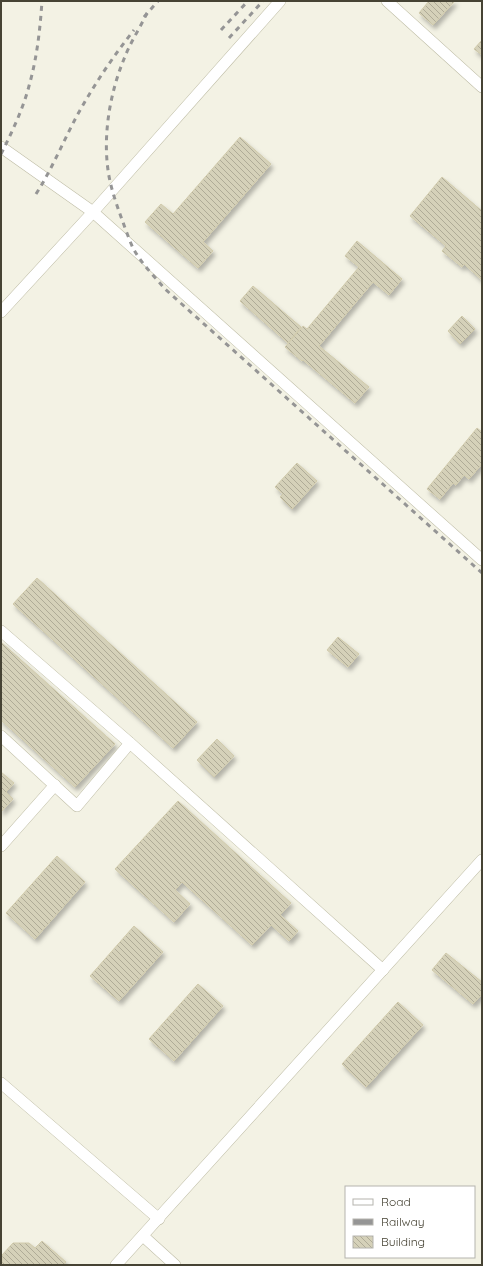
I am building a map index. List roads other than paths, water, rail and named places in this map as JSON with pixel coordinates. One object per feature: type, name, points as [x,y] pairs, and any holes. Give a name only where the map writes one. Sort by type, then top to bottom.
[{"type":"lane","points":[[1,312],[93,212],[280,1]]},
{"type":"lane","points":[[387,1],[482,87]]},
{"type":"lane","points":[[1,146],[93,212],[482,560]]},
{"type":"lane","points":[[1,631],[130,743],[383,970]]},
{"type":"lane","points":[[1,736],[77,806],[130,743]]},
{"type":"lane","points":[[1,846],[54,785]]},
{"type":"lane","points":[[116,1265],[482,860]]},
{"type":"lane","points":[[1,1083],[158,1219]]},
{"type":"lane","points":[[143,1236],[175,1265]]},
{"type":"railway","points":[[1,154],[27,95],[38,44],[42,1]]},
{"type":"railway","points":[[144,17],[158,1]]},
{"type":"railway","points":[[221,30],[248,1]]},
{"type":"railway","points":[[229,38],[263,1]]},
{"type":"railway","points":[[147,13],[129,47],[119,72],[111,100],[106,142],[111,187],[126,231],[136,254],[165,289],[482,573]]},
{"type":"railway","points":[[36,194],[89,95],[120,48],[134,30]]}]
